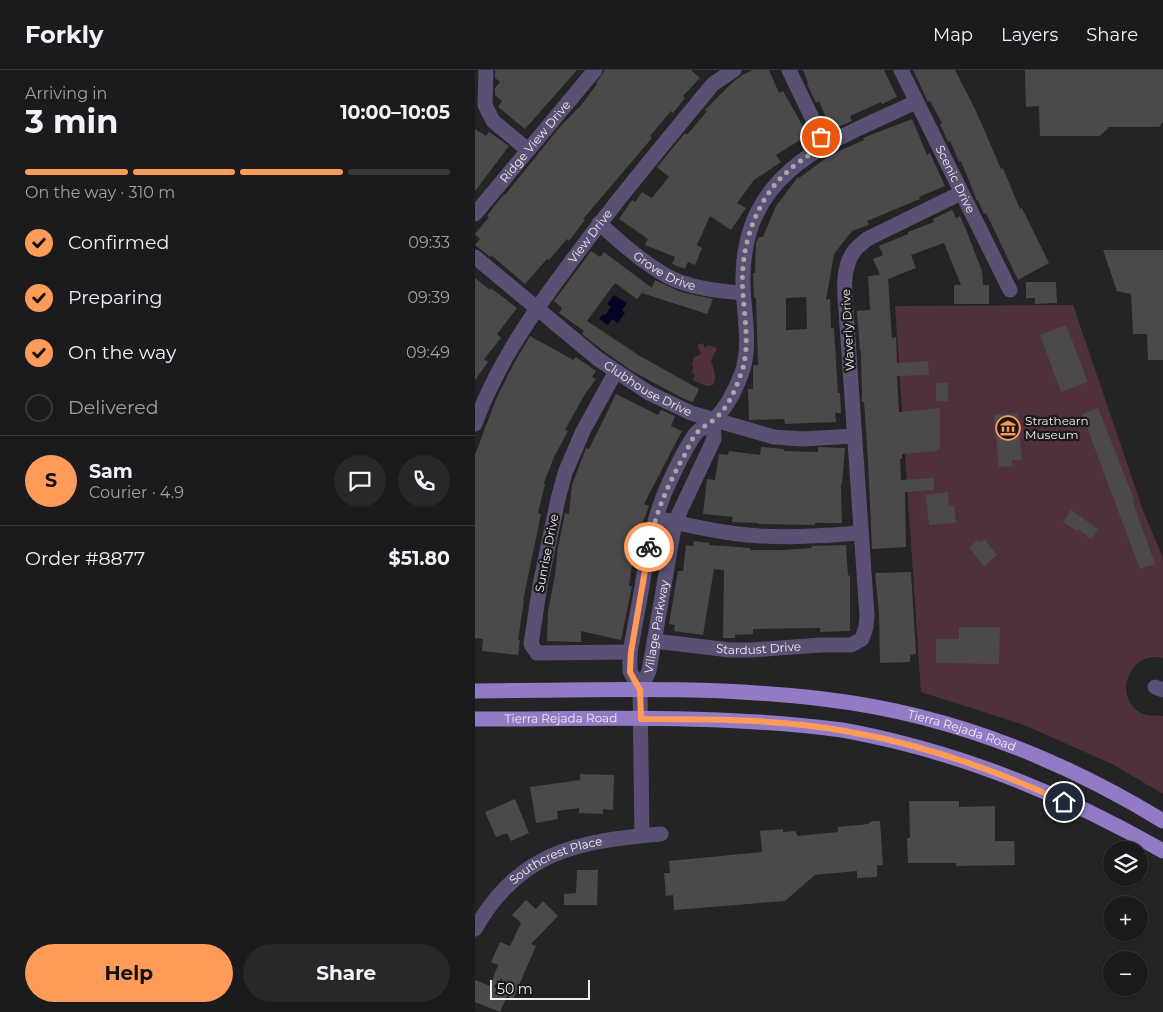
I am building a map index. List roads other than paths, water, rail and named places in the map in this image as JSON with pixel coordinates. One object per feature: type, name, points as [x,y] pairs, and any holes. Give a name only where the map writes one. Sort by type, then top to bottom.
[{"type":"main road","name":"Tierra Rejada Road","points":[[475,691],[640,690],[763,693],[816,698],[878,708],[971,731],[1018,748],[1095,783],[1163,821]]},
{"type":"main road","name":"Tierra Rejada Road","points":[[475,719],[729,720],[844,730],[918,747],[971,762],[1019,781],[1126,830],[1163,851]]},
{"type":"street","points":[[486,70],[485,105],[493,121],[529,150]]},
{"type":"street","name":"Ridge View Drive","points":[[475,214],[595,70]]},
{"type":"street","name":"View Drive","points":[[475,424],[499,369],[537,309],[599,223],[713,84],[734,70]]},
{"type":"street","points":[[789,70],[825,146]]},
{"type":"street","name":"Scenic Drive","points":[[901,70],[1010,290]]},
{"type":"street","name":"Village Parkway","points":[[643,836],[640,690],[630,672],[631,652],[655,518],[669,483],[697,433],[723,411],[742,372],[746,348],[743,266],[755,216],[786,172],[804,158],[916,102]]},
{"type":"street","name":"Waverly Drive","points":[[862,639],[867,616],[845,280],[847,264],[855,250],[867,239],[961,194]]},
{"type":"street","name":"Grove Drive","points":[[599,223],[644,261],[667,276],[689,285],[743,293]]},
{"type":"street","name":"Clubhouse Drive","points":[[475,257],[598,359],[649,393],[691,414],[774,437],[802,439],[854,436]]},
{"type":"street","name":"Sunrise Drive","points":[[616,371],[583,432],[565,474],[540,585],[531,644],[537,653],[631,652]]},
{"type":"street","name":"Village Parkway","points":[[640,690],[649,671],[675,522],[714,439],[713,421]]},
{"type":"street","points":[[655,518],[738,534],[816,537],[861,533]]},
{"type":"street","name":"Stardust Drive","points":[[654,641],[730,650],[751,650],[851,645],[862,639]]},
{"type":"street","name":"Southcrest Place","points":[[475,930],[491,902],[507,884],[544,858],[587,844],[661,834]]},
{"type":"water","points":[[614,295],[627,303],[622,310],[625,313],[618,323],[612,319],[608,325],[599,319],[611,307],[607,304]]},
{"type":"place","name":"Strathearn Museum","points":[[1008,428]]}]
